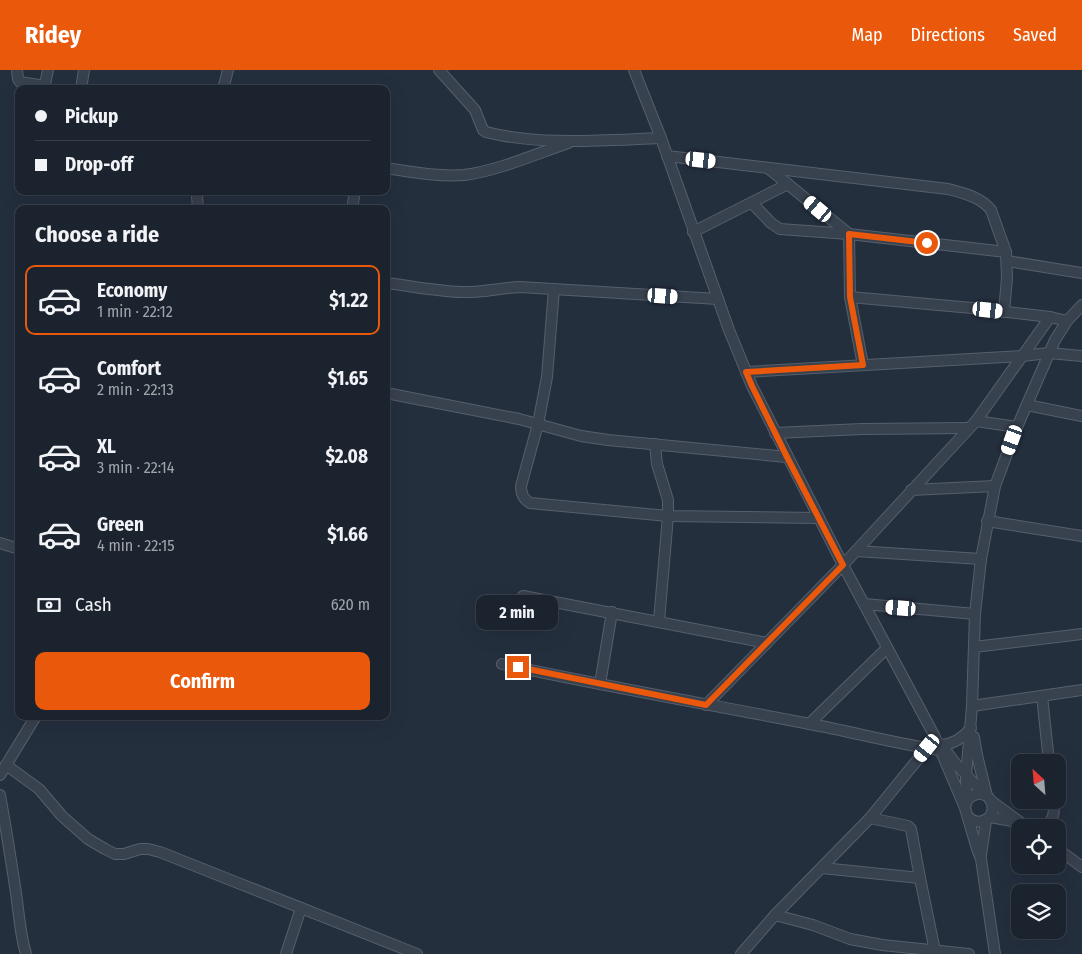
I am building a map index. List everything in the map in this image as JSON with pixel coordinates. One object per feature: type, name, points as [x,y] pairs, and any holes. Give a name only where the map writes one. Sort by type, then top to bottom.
[{"type":"street","points":[[18,70],[20,82],[34,85]]},
{"type":"street","points":[[44,85],[48,70]]},
{"type":"street","points":[[82,85],[84,70]]},
{"type":"street","points":[[224,85],[228,70]]},
{"type":"street","points":[[439,70],[475,110],[483,130],[486,132],[519,138],[574,141],[661,138]]},
{"type":"street","points":[[634,70],[661,138],[729,330],[752,386],[843,565],[934,736],[942,748],[987,798],[992,807],[981,859]]},
{"type":"street","points":[[390,169],[441,175],[464,175],[484,171],[574,141]]},
{"type":"street","points":[[667,156],[948,189],[968,195],[982,202],[991,210],[1006,256],[1007,278],[1004,312]]},
{"type":"street","points":[[768,168],[849,234],[850,297],[863,365]]},
{"type":"street","points":[[693,232],[788,184]]},
{"type":"street","points":[[752,203],[771,223],[780,229],[849,234],[1006,256],[1082,273]]},
{"type":"street","points":[[390,283],[460,292],[520,287],[718,299]]},
{"type":"street","points":[[554,289],[547,377],[538,424],[521,486],[521,492],[526,501],[530,503],[668,516],[819,518]]},
{"type":"street","points":[[850,297],[1050,317],[1066,321]]},
{"type":"street","points":[[995,954],[981,859],[966,808],[975,614],[981,559],[995,486],[1017,427],[1055,340],[1066,321],[1082,306]]},
{"type":"street","points":[[706,705],[843,565],[972,424],[1050,317]]},
{"type":"street","points":[[746,372],[1022,356],[1049,352],[1082,356]]},
{"type":"street","points":[[390,394],[538,424],[582,436],[787,457]]},
{"type":"street","points":[[1027,405],[1082,416]]},
{"type":"street","points":[[775,433],[972,424],[1017,427]]},
{"type":"street","points":[[655,444],[658,464],[668,500],[660,621]]},
{"type":"street","points":[[911,490],[995,486]]},
{"type":"street","points":[[987,521],[1082,536]]},
{"type":"street","points":[[0,542],[15,548]]},
{"type":"street","points":[[856,551],[981,559]]},
{"type":"street","points":[[523,596],[767,643]]},
{"type":"street","points":[[864,604],[975,614]]},
{"type":"street","points":[[600,684],[612,612]]},
{"type":"street","points":[[974,646],[1082,634]]},
{"type":"street","points":[[809,724],[887,648]]},
{"type":"street","points":[[502,664],[927,748],[942,748],[959,740],[965,735],[971,725]]},
{"type":"street","points":[[972,706],[1082,690]]},
{"type":"street","points":[[1042,696],[1048,754]]},
{"type":"street","points":[[0,775],[34,720]]},
{"type":"street","points":[[971,725],[987,798]]},
{"type":"street","points":[[741,954],[775,915],[870,818],[927,748]]},
{"type":"street","points":[[942,748],[969,818],[980,822],[988,819],[1011,823]]},
{"type":"street","points":[[6,765],[39,789],[62,816],[88,839],[115,854],[124,854],[148,848],[416,954]]},
{"type":"street","points":[[966,808],[968,798],[981,794],[1016,819]]},
{"type":"street","points":[[0,799],[22,940],[26,954]]},
{"type":"street","points":[[870,818],[910,827],[913,834],[935,950]]},
{"type":"street","points":[[1066,855],[1082,868]]},
{"type":"street","points":[[822,868],[920,878]]},
{"type":"street","points":[[286,954],[301,908]]},
{"type":"street","points":[[775,915],[813,925],[850,939],[882,945],[969,954]]},
{"type":"route","points":[[518,667],[706,705],[843,565],[787,457],[746,372],[863,365],[850,297],[849,234],[927,243]]}]
